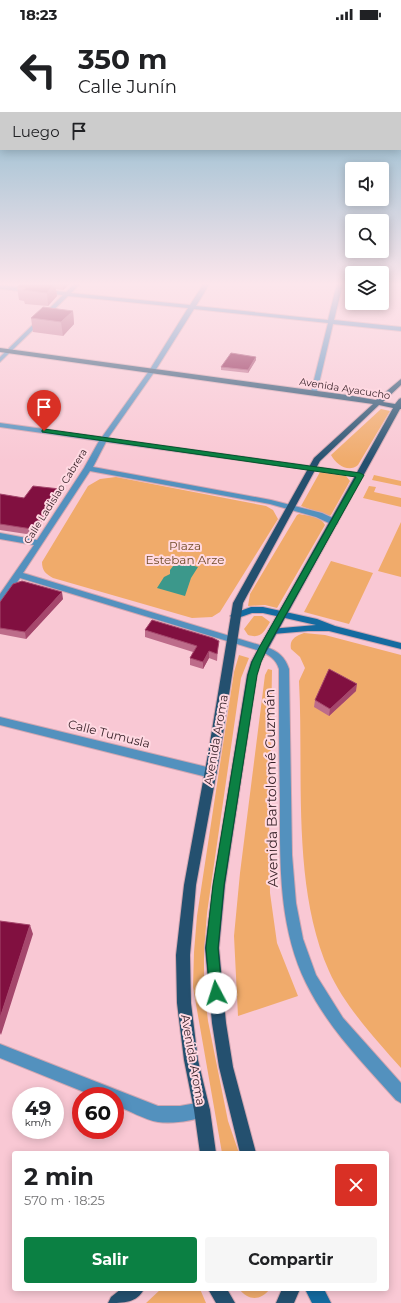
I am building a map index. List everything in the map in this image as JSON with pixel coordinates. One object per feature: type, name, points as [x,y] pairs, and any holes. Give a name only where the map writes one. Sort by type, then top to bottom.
[{"type":"main road","name":"Avenida Ayacucho","points":[[0,344],[153,368]]},
{"type":"main road","name":"Avenida Ayacucho","points":[[0,350],[384,397],[400,403]]},
{"type":"main road","name":"Avenida Aroma","points":[[208,1151],[202,1110],[190,1060],[184,1003],[183,955],[190,885],[211,773],[235,616],[242,594],[312,468],[325,451],[401,381]]},
{"type":"main road","name":"Avenida Ayacucho","points":[[315,389],[378,402],[400,403]]},
{"type":"main road","name":"Avenida Aroma","points":[[247,1151],[226,1067],[219,1023],[212,948],[219,885],[249,694],[256,662],[263,648],[400,403]]},
{"type":"main road","points":[[117,1303],[132,1291]]},
{"type":"main road","points":[[218,1291],[226,1303]]},
{"type":"main road","points":[[285,1303],[290,1291]]},
{"type":"street","points":[[0,360],[18,342]]},
{"type":"street","name":"Calle Ladislao Cabrera","points":[[0,601],[88,468],[104,439],[169,342]]},
{"type":"street","points":[[315,389],[325,342]]},
{"type":"street","points":[[0,425],[360,475]]},
{"type":"street","points":[[88,468],[271,502],[319,515],[334,522]]},
{"type":"street","points":[[0,536],[39,543]]},
{"type":"street","points":[[18,574],[232,640]]},
{"type":"street","points":[[235,616],[257,610],[317,622],[332,629],[401,646]]},
{"type":"street","points":[[273,631],[308,628],[332,629]]},
{"type":"street","name":"Avenida Bartolomé Guzmán","points":[[232,640],[263,648],[274,653],[282,661],[284,668],[286,855],[290,904],[296,939],[311,979],[338,1023],[401,1095]]},
{"type":"street","name":"Calle Tumusla","points":[[0,721],[211,773]]},
{"type":"street","points":[[0,1051],[91,1087]]},
{"type":"street","points":[[124,1100],[158,1114],[180,1114],[202,1110]]},
{"type":"street","points":[[315,1291],[322,1303]]},
{"type":"green space","points":[[381,409],[390,411],[358,465],[347,468],[339,465],[331,455]]},
{"type":"green space","points":[[320,472],[346,476],[350,481],[331,515],[329,516],[301,506]]},
{"type":"green space","points":[[374,475],[401,481],[401,486],[372,480]]},
{"type":"green space","name":"Plaza Esteban Arze","points":[[116,477],[266,506],[273,510],[278,519],[220,612],[212,617],[192,618],[53,578],[45,572],[42,562],[88,486],[100,479]]},
{"type":"green space","points":[[369,486],[376,487],[374,492],[401,498],[401,507],[363,498]]},
{"type":"green space","points":[[299,514],[317,518],[325,525],[277,608],[265,605],[248,606],[250,594]]},
{"type":"green space","points":[[401,522],[401,577],[378,571]]},
{"type":"green space","points":[[331,561],[373,573],[349,624],[304,612]]},
{"type":"green space","points":[[254,616],[262,616],[270,622],[262,634],[252,636],[248,635],[244,629]]},
{"type":"green space","points":[[304,633],[325,635],[401,655],[401,1068],[361,1022],[343,997],[329,971],[317,938],[309,902],[304,866],[302,828],[299,681],[305,668],[300,657],[291,649],[292,640],[298,635]]},
{"type":"green space","points":[[239,655],[249,658],[241,678],[207,913],[204,952],[204,986],[208,1021],[228,1121],[238,1151],[222,1151],[193,987],[197,916],[234,672]]},
{"type":"green space","points":[[268,669],[272,670],[269,842],[270,893],[277,943],[298,996],[238,1016],[234,936],[240,873],[265,675]]},
{"type":"green space","points":[[159,1291],[201,1291],[206,1303],[146,1303]]},
{"type":"green space","points":[[241,1291],[268,1291],[262,1296],[254,1298]]},
{"type":"shaded area","points":[[177,561],[198,567],[191,578],[185,596],[157,588],[164,577],[170,574],[170,570]]},
{"type":"building","points":[[231,353],[256,357],[248,370],[221,367]]},
{"type":"building","points":[[33,486],[60,489],[32,529],[0,524],[0,494],[24,498]]},
{"type":"building","points":[[22,581],[62,592],[25,632],[0,628],[0,602],[13,584]]},
{"type":"building","points":[[152,620],[219,641],[217,654],[209,651],[203,662],[190,658],[197,646],[145,630]]},
{"type":"building","points":[[329,669],[357,684],[330,709],[315,700]]},
{"type":"building","points":[[0,921],[30,925],[0,1018]]},
{"type":"route","points":[[44,431],[360,475],[263,648],[256,662],[252,675],[219,885],[212,948],[216,993]]}]
